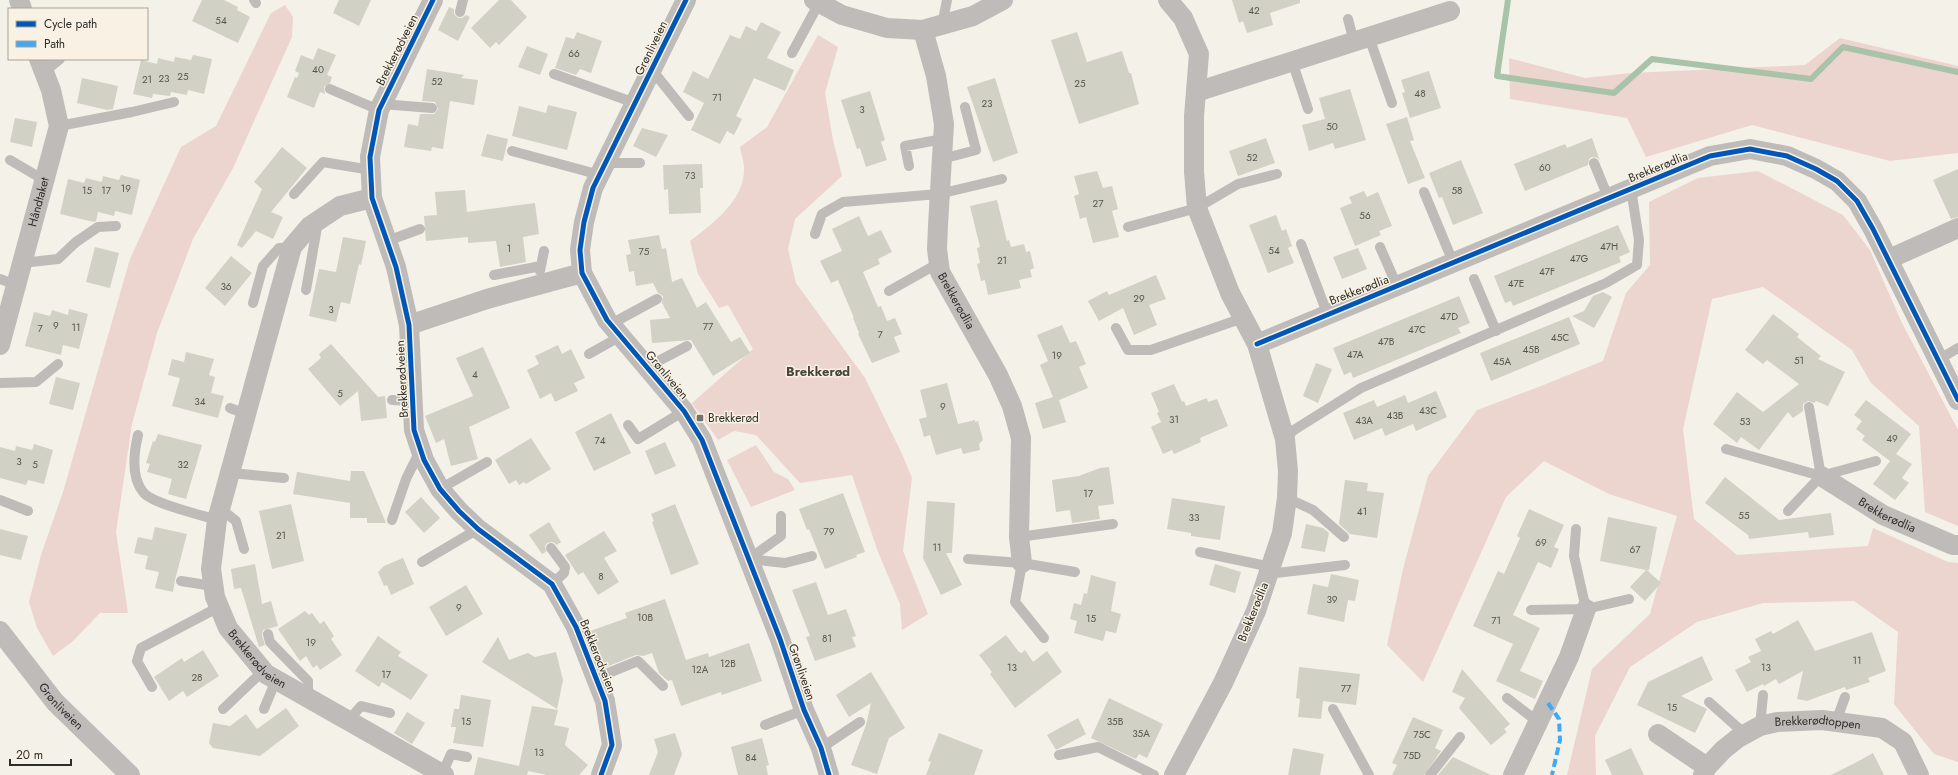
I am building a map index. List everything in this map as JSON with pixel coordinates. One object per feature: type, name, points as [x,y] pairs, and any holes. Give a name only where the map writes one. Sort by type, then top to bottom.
[{"type":"street","name":"Brekkerødveien","points":[[434,0],[380,107],[370,157],[372,198],[396,267],[409,325],[414,430],[421,449],[440,489],[459,511],[478,528],[552,584],[576,627],[605,701],[612,745],[601,775]]},
{"type":"street","name":"Grønliveien","points":[[686,0],[593,188],[584,222],[580,250],[582,273],[616,330],[684,411],[702,440],[780,640],[804,710],[821,748],[829,775]]},
{"type":"street","points":[[816,1],[842,15],[887,28],[923,30],[973,16],[1003,0]]},
{"type":"street","name":"Brekkerødlia","points":[[1168,0],[1183,18],[1199,54],[1194,116],[1194,172],[1197,208],[1230,293],[1257,344],[1285,439],[1288,470],[1287,498],[1282,533],[1256,611],[1223,683],[1174,775]]},
{"type":"street","points":[[1196,92],[1361,39],[1448,6]]},
{"type":"street","name":"Brekkerødlia","points":[[923,30],[936,76],[944,124],[937,249],[940,272],[998,375],[1012,406],[1021,438],[1019,537],[1022,563]]},
{"type":"street","name":"Håndtaket","points":[[0,345],[8,282],[22,263],[59,126],[51,90],[42,65]]},
{"type":"street","name":"Brekkerødlia","points":[[1257,344],[1327,313],[1710,156],[1750,149],[1787,156],[1816,169],[1837,181],[1857,201],[1889,259],[1958,400]]},
{"type":"street","name":"Brekkerødveien","points":[[372,198],[340,206],[310,226],[292,247],[238,411],[230,472],[219,515],[211,569],[214,597],[228,628],[269,675],[443,774]]},
{"type":"street","points":[[1889,259],[1958,228]]},
{"type":"street","name":"Brekkerødveien","points":[[409,325],[582,273]]},
{"type":"street","name":"Brekkerødlia","points":[[1821,476],[1883,515],[1953,545],[1958,545]]},
{"type":"street","points":[[1513,775],[1570,657],[1586,609]]},
{"type":"street","name":"Grønliveien","points":[[0,631],[55,702],[124,772],[130,775]]},
{"type":"street","name":"Brekkerødtoppen","points":[[1658,734],[1705,771],[1723,750],[1753,730],[1777,722],[1822,720],[1882,728],[1903,742],[1919,775]]},
{"type":"lane","points":[[460,12],[463,0]]},
{"type":"lane","points":[[942,25],[947,0]]},
{"type":"lane","points":[[792,53],[816,1]]},
{"type":"lane","points":[[1348,19],[1361,39],[1392,103]]},
{"type":"lane","points":[[42,65],[57,60]]},
{"type":"lane","points":[[1292,62],[1308,109]]},
{"type":"lane","points":[[652,70],[689,116]]},
{"type":"lane","points":[[554,74],[636,103]]},
{"type":"lane","points":[[330,89],[380,107],[432,108]]},
{"type":"lane","points":[[59,126],[132,112],[174,102]]},
{"type":"lane","points":[[942,159],[976,150],[965,106]]},
{"type":"lane","points":[[909,166],[905,146],[943,139]]},
{"type":"lane","points":[[512,152],[603,169],[640,163]]},
{"type":"lane","points":[[10,160],[44,180]]},
{"type":"lane","points":[[294,194],[323,162],[371,170]]},
{"type":"lane","points":[[1594,163],[1608,198]]},
{"type":"lane","points":[[1128,227],[1197,208],[1238,184],[1278,174]]},
{"type":"lane","points":[[815,234],[822,214],[843,202],[939,194],[1002,179]]},
{"type":"lane","points":[[1285,439],[1294,430],[1361,388],[1606,283],[1637,265],[1639,240],[1631,189]]},
{"type":"lane","points":[[1424,192],[1453,262]]},
{"type":"lane","points":[[306,290],[319,220]]},
{"type":"lane","points":[[22,263],[58,259],[76,242],[98,227],[116,226]]},
{"type":"lane","points":[[387,241],[420,229]]},
{"type":"lane","points":[[1301,244],[1327,313]]},
{"type":"lane","points":[[253,303],[263,266],[279,248],[292,247]]},
{"type":"lane","points":[[1380,247],[1396,286]]},
{"type":"lane","points":[[538,285],[544,251]]},
{"type":"lane","points":[[889,291],[939,262]]},
{"type":"lane","points":[[494,276],[541,266]]},
{"type":"lane","points":[[1474,279],[1496,331]]},
{"type":"lane","points":[[589,354],[616,330],[657,299]]},
{"type":"lane","points":[[1116,328],[1128,350],[1151,350],[1243,318]]},
{"type":"lane","points":[[647,367],[687,346]]},
{"type":"lane","points":[[1938,360],[1958,348]]},
{"type":"lane","points":[[0,383],[36,382],[58,364]]},
{"type":"lane","points":[[392,400],[412,400]]},
{"type":"lane","points":[[1809,407],[1821,476]]},
{"type":"lane","points":[[628,425],[638,439],[684,411]]},
{"type":"lane","points":[[138,435],[134,452],[137,480],[143,493],[166,504],[219,515],[236,521],[244,549]]},
{"type":"lane","points":[[392,520],[406,479],[421,449]]},
{"type":"lane","points":[[1726,449],[1821,476],[1876,461]]},
{"type":"lane","points":[[440,489],[487,462]]},
{"type":"lane","points":[[230,472],[284,478]]},
{"type":"lane","points":[[1788,511],[1821,476]]},
{"type":"lane","points":[[1287,498],[1313,510],[1344,537]]},
{"type":"lane","points":[[0,500],[28,511]]},
{"type":"lane","points":[[749,559],[781,536],[781,516]]},
{"type":"lane","points":[[1019,537],[1113,524]]},
{"type":"lane","points":[[422,562],[478,528]]},
{"type":"lane","points":[[1576,529],[1574,556],[1586,609]]},
{"type":"lane","points":[[551,548],[565,567],[564,573],[552,584]]},
{"type":"lane","points":[[1200,552],[1270,571],[1345,565]]},
{"type":"lane","points":[[749,559],[785,563],[812,556]]},
{"type":"lane","points":[[968,559],[1022,563],[1075,572]]},
{"type":"lane","points":[[1022,563],[1015,602],[1044,638]]},
{"type":"lane","points":[[181,581],[213,586]]},
{"type":"lane","points":[[1531,610],[1586,609],[1629,599]]},
{"type":"lane","points":[[152,687],[137,661],[142,648],[219,607]]},
{"type":"lane","points":[[268,634],[270,642],[308,681],[308,698]]},
{"type":"lane","points":[[596,678],[638,661],[663,686]]},
{"type":"lane","points":[[223,709],[269,675]]},
{"type":"lane","points":[[264,709],[269,675]]},
{"type":"lane","points":[[1708,702],[1753,730],[1763,695]]},
{"type":"lane","points":[[1836,722],[1845,697]]},
{"type":"lane","points":[[1507,698],[1538,722]]},
{"type":"lane","points":[[348,721],[361,706],[390,713]]},
{"type":"lane","points":[[1333,709],[1369,775]]},
{"type":"lane","points":[[765,724],[804,710]]},
{"type":"lane","points":[[821,748],[860,722]]},
{"type":"lane","points":[[1430,775],[1460,737]]},
{"type":"lane","points":[[1059,755],[1098,747],[1154,775]]},
{"type":"lane","points":[[443,774],[451,754],[467,757]]},
{"type":"shaded area","points":[[285,5],[293,17],[292,37],[233,168],[193,239],[157,333],[132,424],[116,532],[128,613],[100,613],[73,641],[53,656],[37,628],[29,602],[41,555],[63,492],[130,259],[181,147],[216,126],[271,13]]},
{"type":"shaded area","points":[[818,35],[838,47],[825,93],[833,140],[842,176],[795,219],[788,249],[796,283],[865,378],[912,478],[903,551],[928,614],[902,630],[900,604],[878,552],[852,475],[800,483],[756,435],[734,431],[718,440],[692,403],[753,349],[728,305],[719,308],[698,274],[690,241],[718,218],[734,200],[740,190],[743,178],[744,166],[740,147],[767,127]]},
{"type":"shaded area","points":[[1840,38],[1958,66],[1958,153],[1890,161],[1752,125],[1646,157],[1627,118],[1510,99],[1509,58],[1585,78],[1631,73],[1805,65]]},
{"type":"shaded area","points":[[1758,171],[1843,215],[1870,250],[1901,321],[1958,430],[1958,526],[1925,512],[1919,426],[1871,383],[1852,350],[1763,287],[1712,299],[1683,429],[1694,519],[1737,555],[1868,546],[1873,528],[1948,562],[1958,563],[1958,762],[1934,754],[1894,704],[1898,632],[1854,601],[1763,603],[1697,622],[1630,667],[1595,736],[1596,775],[1567,775],[1592,669],[1650,614],[1677,516],[1609,494],[1544,461],[1506,497],[1423,682],[1387,645],[1403,569],[1428,476],[1477,410],[1603,361],[1626,293],[1650,265],[1649,202],[1698,178]]},
{"type":"shaded area","points":[[756,445],[774,472],[788,479],[795,490],[751,507],[727,460]]},
{"type":"building","points":[[202,0],[224,0],[238,7],[237,10],[250,17],[238,43],[192,21]]},
{"type":"building","points":[[339,0],[371,0],[359,26],[333,13]]},
{"type":"building","points":[[499,0],[511,0],[527,17],[499,45],[496,42],[490,48],[471,28]]},
{"type":"building","points":[[1232,0],[1300,0],[1300,3],[1270,13],[1273,25],[1247,33],[1243,21],[1239,23]]},
{"type":"building","points":[[449,7],[454,9],[454,14],[458,18],[462,18],[466,15],[470,17],[458,41],[438,30]]},
{"type":"building","points":[[761,22],[781,32],[767,58],[794,70],[785,91],[754,78],[736,116],[742,119],[734,135],[727,131],[720,144],[691,130],[704,103],[683,92],[693,71],[708,79],[730,35],[740,39],[746,26],[756,31]]},
{"type":"building","points":[[577,32],[602,41],[591,73],[580,69],[576,75],[555,68],[566,37],[574,39]]},
{"type":"building","points":[[1077,32],[1087,62],[1122,51],[1129,73],[1131,73],[1139,104],[1079,124],[1051,40]]},
{"type":"building","points":[[527,46],[548,54],[540,75],[518,67]]},
{"type":"building","points":[[318,48],[336,55],[327,75],[332,77],[330,83],[324,87],[325,94],[320,92],[314,108],[287,97],[295,77],[297,78],[299,73],[295,71],[301,55],[313,60]]},
{"type":"building","points":[[193,55],[212,59],[204,94],[188,90],[187,95],[171,92],[170,96],[153,94],[152,98],[133,94],[141,60],[157,64],[158,58],[174,62],[175,57],[191,60]]},
{"type":"building","points":[[427,69],[464,75],[461,78],[478,80],[474,105],[450,101],[443,149],[432,147],[431,151],[404,147],[408,124],[418,126],[420,114],[434,114],[438,109],[435,102],[422,101]]},
{"type":"building","points":[[1429,71],[1441,108],[1410,118],[1402,93],[1405,92],[1401,80]]},
{"type":"building","points":[[82,78],[118,86],[113,109],[107,110],[77,103]]},
{"type":"building","points":[[995,78],[1018,153],[993,162],[967,87]]},
{"type":"building","points":[[1350,89],[1366,140],[1335,149],[1333,143],[1309,151],[1302,125],[1325,119],[1319,98]]},
{"type":"building","points":[[870,91],[885,140],[881,142],[887,160],[866,167],[860,148],[857,149],[841,100]]},
{"type":"building","points":[[548,105],[577,112],[567,150],[512,136],[519,106],[546,113]]},
{"type":"building","points":[[1407,117],[1414,140],[1410,141],[1425,178],[1408,184],[1386,124]]},
{"type":"building","points":[[15,118],[37,122],[32,147],[10,142]]},
{"type":"building","points":[[642,128],[668,135],[656,157],[633,146]]},
{"type":"building","points":[[487,134],[508,139],[503,161],[481,156]]},
{"type":"building","points":[[1266,138],[1275,163],[1238,176],[1229,151]]},
{"type":"building","points":[[1592,138],[1600,161],[1598,158],[1592,157],[1589,159],[1588,165],[1525,191],[1514,164],[1565,144],[1567,148]]},
{"type":"building","points":[[282,147],[307,168],[271,212],[283,217],[273,239],[256,231],[242,248],[237,245],[262,189],[254,182]]},
{"type":"building","points":[[1461,160],[1483,213],[1453,225],[1442,197],[1439,198],[1429,173]]},
{"type":"building","points":[[702,164],[703,188],[700,188],[701,213],[669,214],[668,189],[664,190],[663,165]]},
{"type":"building","points":[[1958,169],[1958,217],[1951,219],[1933,180]]},
{"type":"building","points":[[1097,171],[1103,188],[1112,186],[1118,209],[1112,211],[1119,237],[1093,243],[1086,217],[1080,219],[1074,196],[1079,194],[1074,176]]},
{"type":"building","points":[[121,175],[140,180],[132,215],[115,211],[114,216],[98,212],[96,221],[94,222],[60,214],[68,179],[84,183],[86,178],[102,182],[103,176],[119,180]]},
{"type":"building","points":[[465,190],[467,212],[535,203],[539,234],[523,237],[526,262],[500,267],[496,241],[468,243],[468,237],[426,241],[424,216],[437,215],[435,192]]},
{"type":"building","points":[[1364,191],[1367,197],[1378,192],[1392,226],[1379,231],[1381,235],[1355,246],[1340,208],[1352,203],[1349,197]]},
{"type":"building","points":[[997,200],[1007,241],[1009,240],[1011,247],[1024,244],[1026,252],[1030,251],[1034,268],[1030,270],[1032,277],[1019,280],[1021,288],[988,295],[985,280],[981,281],[977,264],[980,263],[977,248],[980,247],[970,206]]},
{"type":"building","points":[[1276,215],[1282,231],[1286,229],[1292,246],[1288,248],[1294,263],[1268,273],[1249,225]]},
{"type":"building","points":[[859,216],[868,236],[881,230],[892,252],[878,259],[880,264],[863,272],[878,307],[881,306],[887,321],[895,318],[902,334],[894,337],[900,352],[872,363],[858,334],[859,333],[854,318],[838,280],[831,283],[820,261],[842,251],[832,229]]},
{"type":"building","points":[[1618,225],[1630,252],[1619,257],[1621,262],[1513,306],[1511,301],[1505,303],[1494,276]]},
{"type":"building","points":[[659,235],[662,249],[666,248],[672,282],[682,278],[697,308],[706,302],[731,342],[740,337],[750,353],[713,376],[691,340],[652,343],[650,320],[670,318],[662,303],[663,296],[658,293],[653,283],[636,286],[634,271],[629,272],[626,255],[631,254],[628,240]]},
{"type":"building","points":[[343,237],[366,241],[350,304],[341,302],[336,322],[309,316],[319,269],[336,272]]},
{"type":"building","points":[[95,247],[119,253],[110,288],[86,282]]},
{"type":"building","points":[[1358,248],[1367,269],[1342,279],[1333,257]]},
{"type":"building","points":[[231,256],[252,273],[225,306],[205,288]]},
{"type":"building","points":[[1156,275],[1166,299],[1149,305],[1157,325],[1134,335],[1123,308],[1099,321],[1088,301],[1107,291],[1109,295]]},
{"type":"building","points":[[1603,292],[1612,297],[1594,328],[1572,316],[1584,311],[1593,296]]},
{"type":"building","points":[[1459,296],[1470,323],[1458,328],[1461,333],[1353,378],[1351,372],[1344,375],[1333,348]]},
{"type":"building","points":[[69,309],[88,314],[79,349],[63,345],[61,355],[25,346],[34,312],[50,316],[52,310],[68,315]]},
{"type":"building","points":[[1773,314],[1799,334],[1797,337],[1821,356],[1818,359],[1845,372],[1828,406],[1816,401],[1814,403],[1808,401],[1803,404],[1803,411],[1793,418],[1788,412],[1759,450],[1741,437],[1737,443],[1713,424],[1737,392],[1763,412],[1799,384],[1767,360],[1763,364],[1745,350]]},
{"type":"building","points":[[1569,317],[1580,344],[1491,381],[1480,353]]},
{"type":"building","points":[[1062,325],[1070,343],[1076,341],[1086,364],[1079,367],[1088,388],[1059,400],[1066,422],[1043,429],[1035,403],[1053,397],[1040,365],[1048,361],[1037,335]]},
{"type":"building","points":[[331,344],[378,397],[385,396],[387,418],[361,421],[358,391],[340,406],[308,369],[321,358],[319,354]]},
{"type":"building","points":[[558,345],[562,354],[571,349],[585,378],[574,383],[578,391],[555,402],[551,393],[540,399],[527,370],[539,364],[535,356]]},
{"type":"building","points":[[483,347],[510,408],[469,427],[478,459],[451,466],[444,439],[436,443],[425,416],[473,396],[456,358]]},
{"type":"building","points":[[186,352],[214,359],[209,375],[215,377],[211,393],[224,396],[218,418],[172,406],[180,378],[168,375],[172,359],[184,362]]},
{"type":"building","points":[[1316,363],[1332,369],[1318,403],[1303,396]]},
{"type":"building","points":[[56,377],[80,383],[73,410],[49,404]]},
{"type":"building","points":[[947,383],[958,424],[975,420],[975,422],[978,421],[983,440],[979,444],[980,450],[963,454],[961,448],[936,455],[930,435],[924,437],[919,419],[927,417],[920,390]]},
{"type":"building","points":[[1174,384],[1182,402],[1184,401],[1186,406],[1207,398],[1208,402],[1217,399],[1228,426],[1200,438],[1201,442],[1174,454],[1172,450],[1163,454],[1151,427],[1161,422],[1157,413],[1159,412],[1151,393]]},
{"type":"building","points":[[1436,391],[1447,417],[1416,431],[1413,424],[1385,436],[1382,428],[1354,440],[1343,413],[1374,400],[1377,407],[1405,395],[1408,403]]},
{"type":"building","points":[[1866,400],[1911,434],[1896,454],[1912,464],[1902,478],[1909,483],[1895,500],[1873,484],[1890,461],[1862,440],[1865,436],[1856,429],[1862,421],[1854,415]]},
{"type":"building","points":[[611,413],[631,453],[594,471],[575,432]]},
{"type":"building","points":[[158,434],[202,445],[186,499],[168,494],[172,479],[147,472],[150,464],[146,463],[153,441],[155,442]]},
{"type":"building","points":[[531,438],[551,469],[526,484],[524,482],[519,485],[516,480],[509,484],[495,460]]},
{"type":"building","points":[[665,442],[676,466],[655,475],[645,451]]},
{"type":"building","points":[[34,444],[53,450],[44,484],[28,480],[26,485],[0,478],[0,447],[15,451],[16,446],[32,450]]},
{"type":"building","points":[[1109,467],[1114,504],[1098,506],[1100,519],[1072,523],[1070,510],[1056,512],[1052,480],[1079,476],[1100,468]]},
{"type":"building","points":[[351,471],[364,471],[386,523],[367,523],[367,518],[350,518],[350,503],[293,494],[297,472],[350,481]]},
{"type":"building","points":[[1725,477],[1779,520],[1831,513],[1834,535],[1809,538],[1808,532],[1749,539],[1748,535],[1705,503]]},
{"type":"building","points":[[1345,480],[1368,483],[1367,491],[1384,493],[1377,538],[1350,534],[1339,524]]},
{"type":"building","points":[[843,493],[865,552],[856,555],[857,557],[825,569],[809,529],[807,530],[799,509]]},
{"type":"building","points":[[421,497],[440,518],[424,533],[405,512]]},
{"type":"building","points":[[1172,498],[1225,506],[1220,540],[1191,536],[1191,533],[1167,529]]},
{"type":"building","points":[[927,501],[955,503],[952,553],[946,553],[962,585],[941,595],[923,558]]},
{"type":"building","points":[[291,504],[304,561],[272,569],[259,511]]},
{"type":"building","points":[[675,504],[699,564],[671,575],[652,522],[654,521],[651,514]]},
{"type":"building","points":[[1529,509],[1564,525],[1554,547],[1559,549],[1551,568],[1538,562],[1513,615],[1540,628],[1520,671],[1543,681],[1535,699],[1496,681],[1513,644],[1473,626],[1498,571],[1504,574],[1520,538],[1517,536]]},
{"type":"building","points":[[1608,517],[1657,527],[1649,570],[1647,570],[1661,583],[1645,601],[1630,587],[1646,570],[1600,561]]},
{"type":"building","points":[[549,522],[561,542],[557,545],[553,542],[547,543],[545,546],[546,552],[542,554],[529,535]]},
{"type":"building","points":[[1306,524],[1323,528],[1329,533],[1325,552],[1301,548]]},
{"type":"building","points":[[155,527],[187,534],[173,592],[155,588],[159,572],[145,569],[148,556],[134,553],[138,537],[152,540]]},
{"type":"building","points":[[0,529],[28,536],[21,560],[0,555]]},
{"type":"building","points":[[604,531],[617,551],[604,558],[619,582],[598,595],[583,572],[578,575],[565,555]]},
{"type":"building","points":[[403,558],[414,584],[391,595],[387,585],[384,586],[378,572],[384,566]]},
{"type":"building","points":[[255,564],[262,604],[271,601],[278,626],[263,630],[262,635],[265,645],[259,647],[241,588],[234,589],[231,569]]},
{"type":"building","points":[[1215,564],[1241,572],[1235,593],[1209,585]]},
{"type":"building","points":[[1331,574],[1359,580],[1355,601],[1348,600],[1344,622],[1307,614],[1313,584],[1328,587]]},
{"type":"building","points":[[1091,575],[1116,582],[1111,611],[1121,614],[1116,633],[1106,631],[1103,641],[1074,633],[1077,621],[1070,619],[1074,603],[1081,605],[1084,593],[1087,594]]},
{"type":"building","points":[[816,582],[828,615],[846,609],[856,636],[852,637],[856,647],[815,661],[806,637],[810,636],[792,590]]},
{"type":"building","points":[[466,585],[483,614],[446,636],[429,607]]},
{"type":"building","points":[[665,599],[686,660],[708,653],[709,657],[749,643],[762,681],[722,695],[721,692],[681,706],[672,680],[668,681],[659,673],[652,653],[643,656],[636,655],[604,668],[590,631],[627,618],[625,613]]},
{"type":"building","points":[[305,611],[309,615],[312,613],[320,624],[324,621],[334,636],[331,639],[342,655],[320,670],[317,665],[313,668],[306,656],[300,661],[278,629]]},
{"type":"building","points":[[1798,620],[1815,651],[1872,632],[1886,671],[1868,678],[1870,682],[1846,690],[1845,687],[1807,701],[1797,699],[1803,671],[1779,684],[1776,679],[1764,686],[1763,684],[1747,692],[1735,670],[1751,662],[1748,657],[1761,651],[1755,639],[1771,631],[1773,634]]},
{"type":"building","points":[[1006,635],[1019,652],[1022,653],[1025,650],[1033,662],[1047,651],[1062,672],[1015,708],[990,674],[992,672],[979,655]]},
{"type":"building","points":[[378,636],[401,652],[398,656],[428,675],[411,700],[382,682],[379,687],[355,671]]},
{"type":"building","points":[[498,637],[509,660],[528,653],[535,657],[556,652],[563,680],[557,709],[482,662]]},
{"type":"building","points":[[203,650],[219,676],[187,697],[183,691],[169,701],[154,677],[182,658],[184,662]]},
{"type":"building","points":[[1702,656],[1713,680],[1681,696],[1707,709],[1695,733],[1637,705],[1648,682]]},
{"type":"building","points":[[1299,667],[1360,674],[1356,705],[1323,701],[1321,719],[1298,717],[1300,699],[1296,698]]},
{"type":"building","points":[[1462,669],[1510,724],[1504,729],[1507,732],[1491,745],[1459,708],[1465,698],[1452,692]]},
{"type":"building","points":[[871,672],[905,728],[889,738],[877,774],[851,765],[866,725],[871,703],[849,717],[836,695]]},
{"type":"building","points":[[461,695],[491,700],[483,747],[453,743],[456,727],[451,727],[454,709],[459,709]]},
{"type":"building","points":[[1109,698],[1163,724],[1147,758],[1139,754],[1136,759],[1091,738]]},
{"type":"building","points":[[532,706],[558,710],[554,725],[569,728],[565,745],[588,765],[579,775],[547,775],[528,771],[527,775],[474,775],[478,757],[519,766]]},
{"type":"building","points":[[286,708],[299,726],[260,756],[213,748],[209,743],[213,723],[230,726],[246,714],[257,729]]},
{"type":"building","points":[[407,712],[425,723],[412,744],[394,733]]},
{"type":"building","points":[[1413,717],[1443,730],[1435,748],[1441,751],[1424,775],[1392,775],[1397,765],[1392,763]]},
{"type":"building","points":[[1078,718],[1086,734],[1056,750],[1047,735]]},
{"type":"building","points":[[675,733],[682,754],[674,775],[649,775],[658,752],[654,739]]},
{"type":"building","points":[[939,733],[983,750],[974,775],[926,775],[931,762],[928,761]]},
{"type":"building","points":[[762,738],[769,765],[766,766],[768,775],[738,775],[731,747]]},
{"type":"building","points":[[1293,748],[1324,754],[1320,775],[1288,775]]},
{"type":"building","points":[[1631,748],[1644,775],[1612,775],[1605,760]]},
{"type":"building","points":[[1873,753],[1884,775],[1831,775],[1855,763]]},
{"type":"building","points":[[1453,757],[1457,759],[1491,775],[1438,775]]},
{"type":"waterway","points":[[1508,0],[1497,76],[1614,93],[1652,59],[1811,79],[1843,47],[1958,72]]},
{"type":"marked path","points":[[1548,703],[1559,719],[1560,740],[1552,775]]},
{"type":"cycle path","points":[[433,0],[379,110],[370,157],[372,198],[396,267],[409,325],[414,430],[424,460],[440,489],[459,511],[478,529],[552,584],[576,627],[605,701],[612,745],[601,775]]},
{"type":"cycle path","points":[[686,0],[593,188],[584,222],[580,250],[582,273],[607,320],[684,411],[702,440],[780,639],[804,710],[821,748],[829,775]]},
{"type":"cycle path","points":[[1257,344],[1710,156],[1750,149],[1787,156],[1816,169],[1837,181],[1857,201],[1873,229],[1958,400]]},
{"type":"place","name":"Brekkerød","points":[[700,418]]},
{"type":"district","name":"Brekkerød","points":[[818,371]]}]
